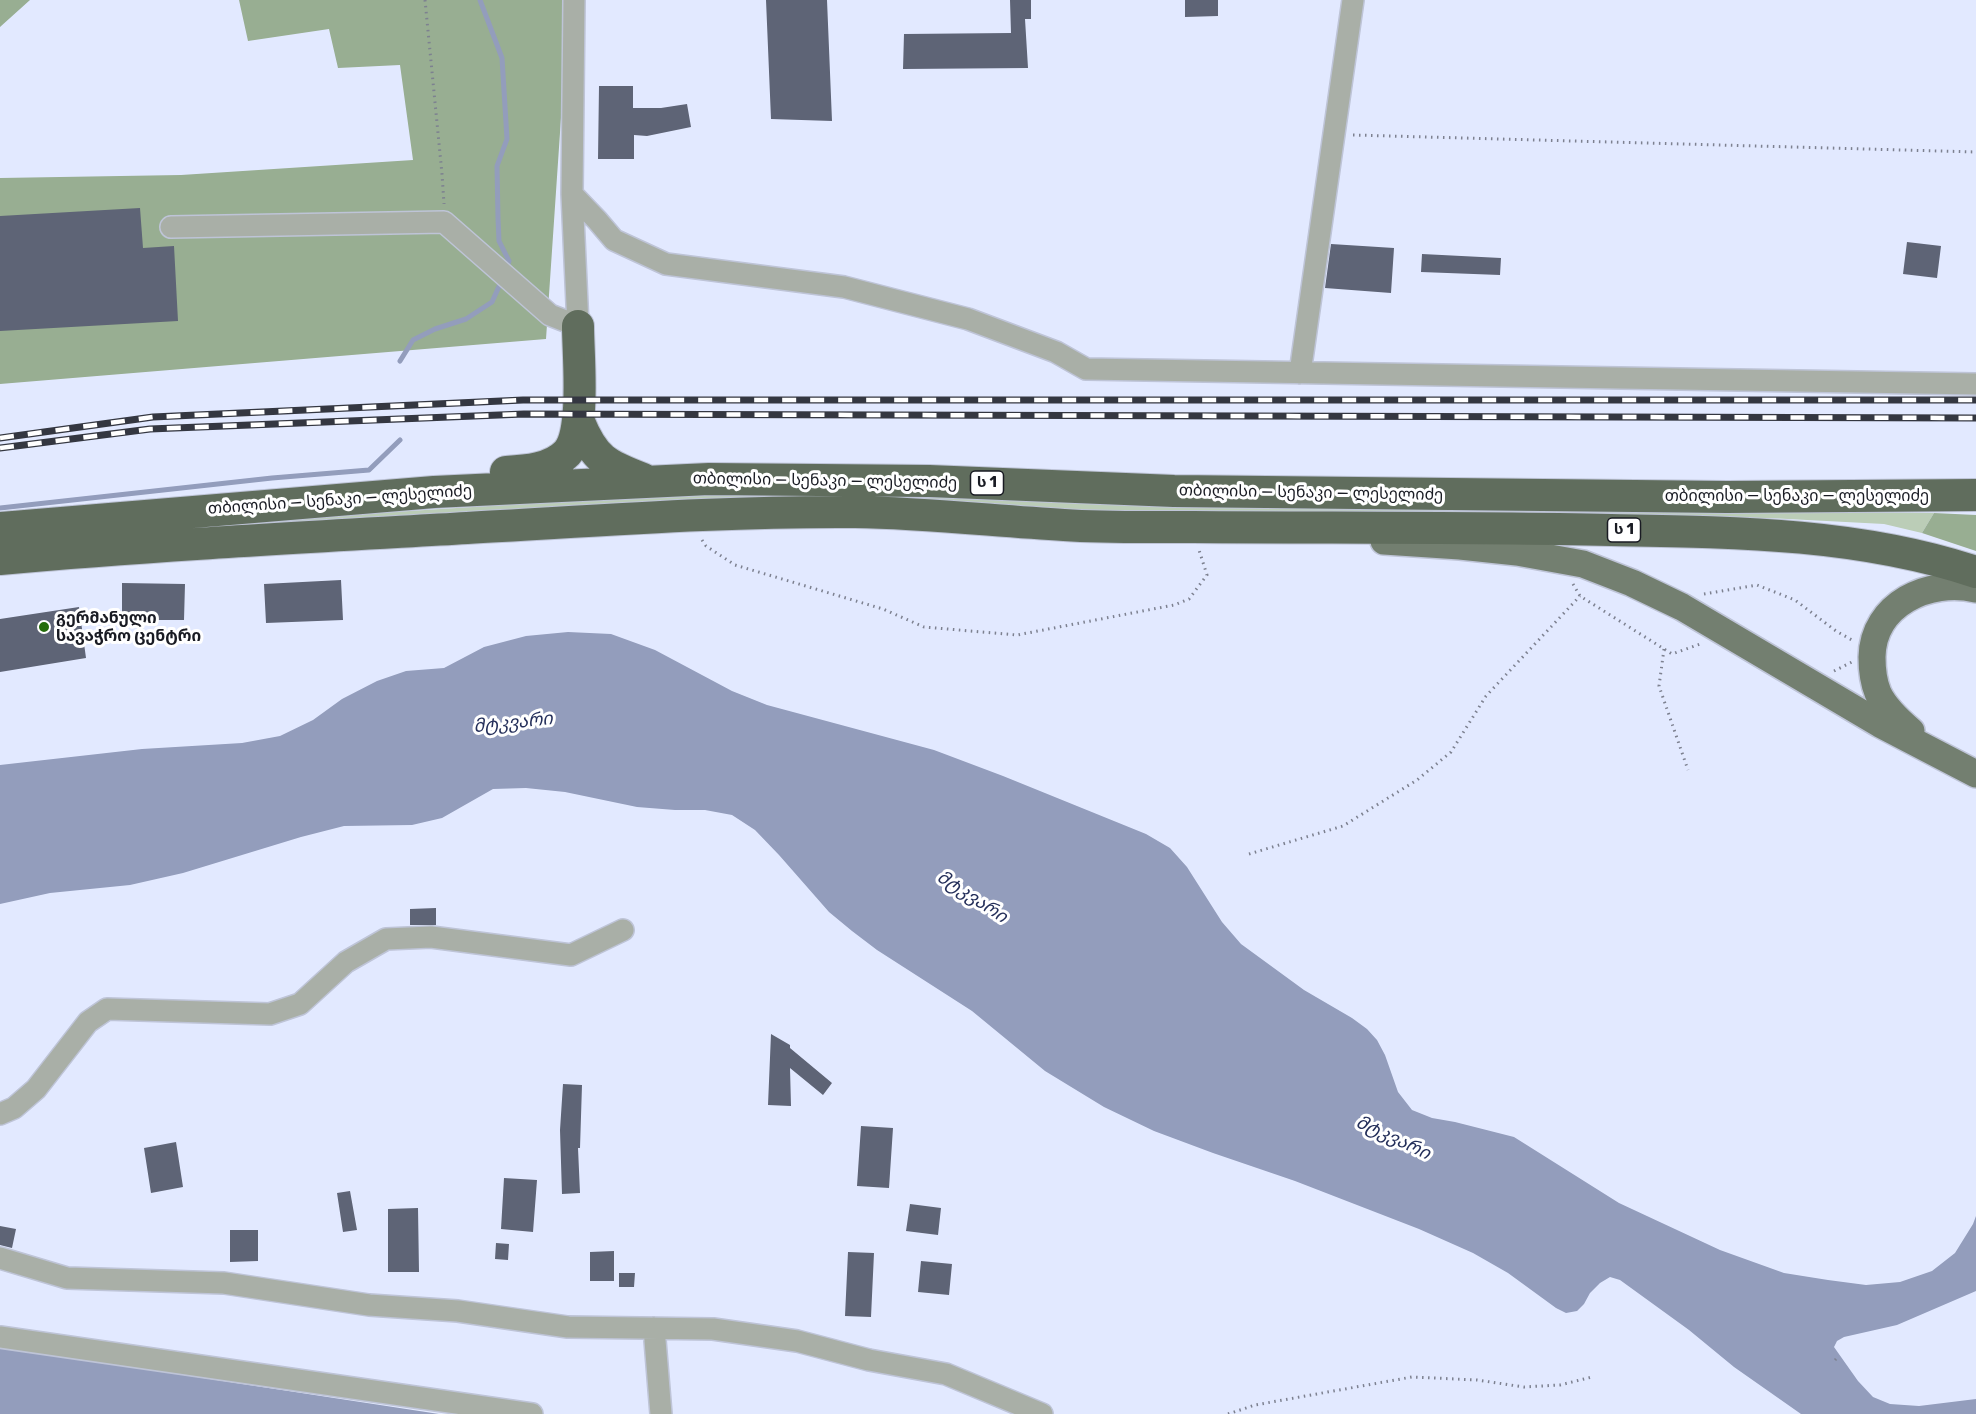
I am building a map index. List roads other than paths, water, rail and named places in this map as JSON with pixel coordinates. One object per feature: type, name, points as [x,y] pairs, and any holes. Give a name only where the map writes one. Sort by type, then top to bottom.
[{"type":"highway","points":[[578,326],[579,422],[587,442],[601,460],[649,481]]},
{"type":"highway","points":[[435,492],[467,475],[533,470],[554,462],[567,453],[579,422]]},
{"type":"highway","name":"თბილისი — სენაკი — ლესელიძე","points":[[0,528],[435,492],[709,478],[929,481],[1174,491],[1631,496],[1976,495]]},
{"type":"highway","name":"თბილისი — სენაკი — ლესელიძე","points":[[0,559],[384,533],[687,516],[854,512],[948,516],[1066,526],[1527,528],[1755,535],[1829,540],[1887,549],[1976,572]]},
{"type":"main road","points":[[1268,527],[1392,542],[1517,552],[1583,564],[1632,583],[1682,607],[1809,684],[1976,774]]},
{"type":"main road","points":[[1937,753],[1900,722],[1883,701],[1874,680],[1872,652],[1876,633],[1882,620],[1892,608],[1907,598],[1936,588],[1956,586],[1976,589]]},
{"type":"street","points":[[171,227],[444,222],[550,315],[578,326],[572,194],[574,0]]},
{"type":"street","points":[[1300,372],[1353,0]]},
{"type":"street","points":[[572,194],[614,240],[666,264],[844,287],[968,319],[1056,352],[1086,369],[1976,384]]},
{"type":"street","points":[[0,1114],[14,1108],[36,1089],[88,1022],[107,1009],[270,1014],[300,1004],[346,962],[386,939],[431,937],[571,954],[623,930]]},
{"type":"street","points":[[0,1257],[67,1278],[224,1283],[369,1305],[458,1311],[568,1327],[713,1329],[797,1341],[869,1360],[946,1374],[1042,1414]]},
{"type":"street","points":[[654,1328],[661,1414]]},
{"type":"street","points":[[0,1337],[532,1414]]},
{"type":"water","name":"მტკვარი","points":[[568,632],[611,634],[655,650],[732,691],[767,705],[934,750],[1146,834],[1170,848],[1187,867],[1222,922],[1241,944],[1304,990],[1367,1029],[1377,1040],[1385,1055],[1398,1092],[1412,1110],[1432,1118],[1514,1137],[1619,1203],[1720,1250],[1784,1273],[1866,1285],[1900,1282],[1932,1271],[1955,1253],[1976,1216],[1976,1291],[1897,1325],[1844,1337],[1837,1341],[1834,1347],[1858,1381],[1873,1397],[1890,1404],[1919,1406],[1976,1399],[1976,1414],[1801,1414],[1734,1367],[1689,1330],[1620,1280],[1610,1277],[1600,1283],[1577,1311],[1566,1313],[1508,1273],[1473,1253],[1419,1229],[1295,1181],[1154,1131],[1104,1107],[1045,1071],[972,1011],[877,950],[852,931],[829,912],[755,830],[732,815],[705,810],[637,807],[565,792],[526,788],[493,789],[442,818],[412,825],[344,826],[183,873],[130,885],[50,893],[0,904],[0,765],[142,749],[242,743],[280,736],[313,720],[342,699],[377,681],[406,671],[444,668],[484,647],[526,636]]},
{"type":"water","points":[[0,1347],[439,1414],[0,1414]]},
{"type":"waterway","points":[[480,0],[502,58],[507,139],[497,166],[498,218],[499,241],[509,261],[507,267]]},
{"type":"waterway","points":[[400,361],[413,340],[435,329],[466,319],[492,302],[501,282]]},
{"type":"waterway","points":[[0,508],[272,478],[369,470],[400,440]]},
{"type":"railway","points":[[0,438],[153,417],[523,400],[1976,400]]},
{"type":"railway","points":[[0,448],[150,429],[524,414],[1976,418]]},
{"type":"place","name":"გერმანული სავაჭრო ცენტრი","points":[[44,627]]}]
